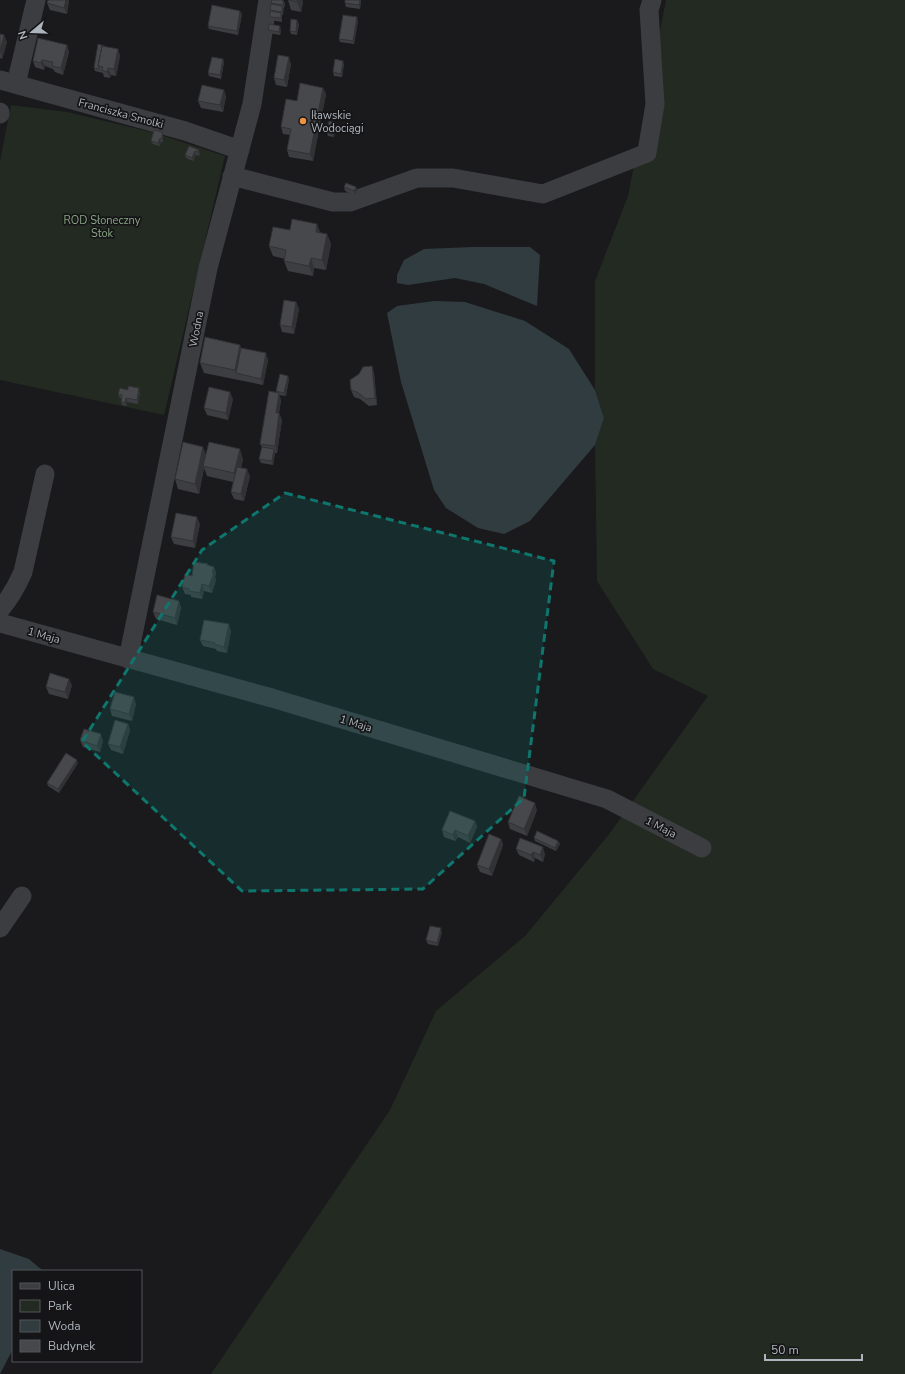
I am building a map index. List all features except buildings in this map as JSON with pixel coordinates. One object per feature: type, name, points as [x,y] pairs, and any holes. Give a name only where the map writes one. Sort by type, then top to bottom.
[{"type":"street","points":[[8,82],[36,0]]},
{"type":"street","name":"Wodna","points":[[128,659],[208,268],[252,104],[268,0]]},
{"type":"street","points":[[232,176],[333,202],[350,202],[417,178],[454,178],[543,194],[647,153],[655,104],[649,10],[652,0]]},
{"type":"street","name":"Franciszka Smolki","points":[[8,82],[185,131],[240,150]]},
{"type":"street","points":[[0,610],[10,598],[9,586],[24,572],[45,474]]},
{"type":"street","name":"1 Maja","points":[[0,623],[272,698],[607,799],[702,848]]},
{"type":"street","points":[[0,928],[22,896]]},
{"type":"highlighted area","points":[[285,493],[554,561],[524,798],[423,889],[242,891],[82,742],[202,550]]},
{"type":"green space","points":[[666,0],[905,0],[905,1374],[211,1374],[390,1110],[436,1011],[526,935],[610,833],[708,696],[653,669],[597,581],[595,445],[604,418],[595,390],[595,281],[628,196]]},
{"type":"green space","name":"ROD Słoneczny Stok","points":[[11,105],[67,112],[155,133],[225,156],[164,415],[0,380],[0,161]]},
{"type":"water","points":[[530,247],[540,255],[537,306],[484,284],[455,278],[408,285],[397,283],[397,275],[404,260],[424,249]]},
{"type":"water","points":[[434,301],[465,302],[525,321],[569,349],[595,390],[604,418],[595,445],[530,521],[504,534],[478,528],[446,508],[434,490],[401,382],[387,313],[397,306]]},
{"type":"water","points":[[0,1249],[29,1259],[42,1270],[12,1270],[12,1351],[0,1374]]},
{"type":"place","name":"Iławskie Wodociągi","points":[[303,121]]}]
